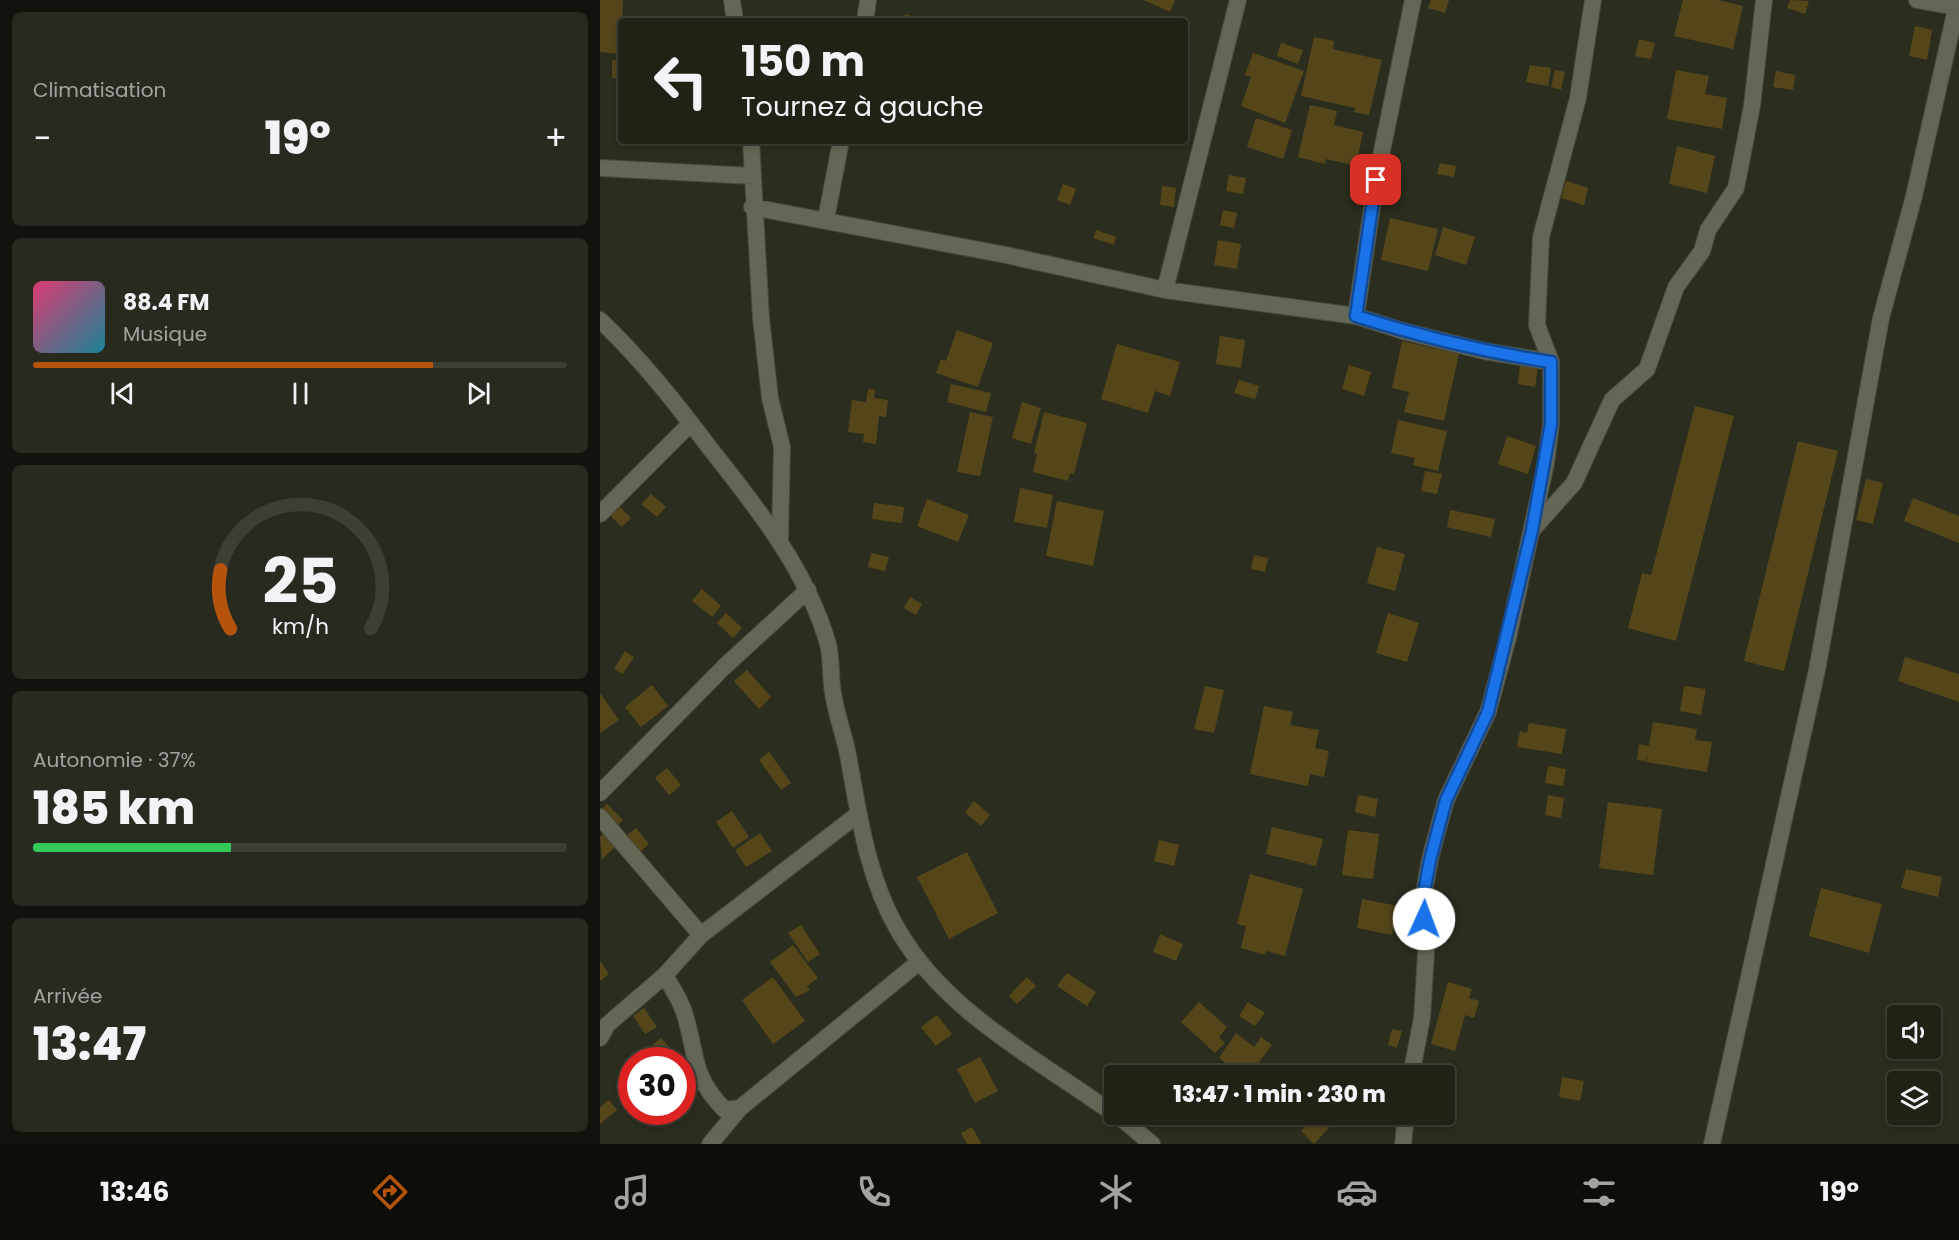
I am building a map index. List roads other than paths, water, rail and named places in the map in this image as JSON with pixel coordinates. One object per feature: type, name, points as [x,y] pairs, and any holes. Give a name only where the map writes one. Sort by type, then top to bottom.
[{"type":"street","points":[[732,0],[735,18]]},
{"type":"street","points":[[866,18],[868,0]]},
{"type":"street","points":[[1165,290],[1238,0]]},
{"type":"street","points":[[1356,316],[1376,180],[1413,0]]},
{"type":"street","points":[[1413,1065],[1422,1018],[1427,936],[1424,919],[1425,887],[1430,860],[1446,800],[1488,712],[1532,530],[1551,424],[1551,362],[1537,325],[1541,237],[1578,98],[1593,0]]},
{"type":"street","points":[[1532,530],[1574,483],[1612,400],[1647,369],[1676,287],[1702,250],[1708,230],[1737,188],[1752,106],[1764,0]]},
{"type":"street","points":[[1712,1144],[1817,670],[1881,318],[1914,196],[1957,4],[1917,0]]},
{"type":"street","points":[[751,144],[752,207],[768,375],[782,447],[780,538]]},
{"type":"street","points":[[826,219],[840,144]]},
{"type":"street","points":[[600,168],[753,176]]},
{"type":"street","points":[[752,207],[826,219],[1165,290],[1356,316],[1403,331],[1484,351],[1551,362]]},
{"type":"street","points":[[600,320],[633,352],[780,538],[808,590],[829,646],[833,693],[848,754],[857,815],[872,867],[897,929],[920,962],[947,991],[1023,1052],[1104,1107]]},
{"type":"street","points":[[600,514],[691,423]]},
{"type":"street","points":[[600,793],[724,667],[808,590]]},
{"type":"street","points":[[600,1038],[607,1025],[665,975],[701,935],[857,815]]},
{"type":"street","points":[[600,817],[701,935]]},
{"type":"street","points":[[710,1144],[740,1108],[920,962]]},
{"type":"street","points":[[665,975],[684,1011],[700,1081],[724,1110],[740,1108]]},
{"type":"street","points":[[1129,1125],[1152,1144]]},
{"type":"street","points":[[1403,1144],[1405,1125]]}]
